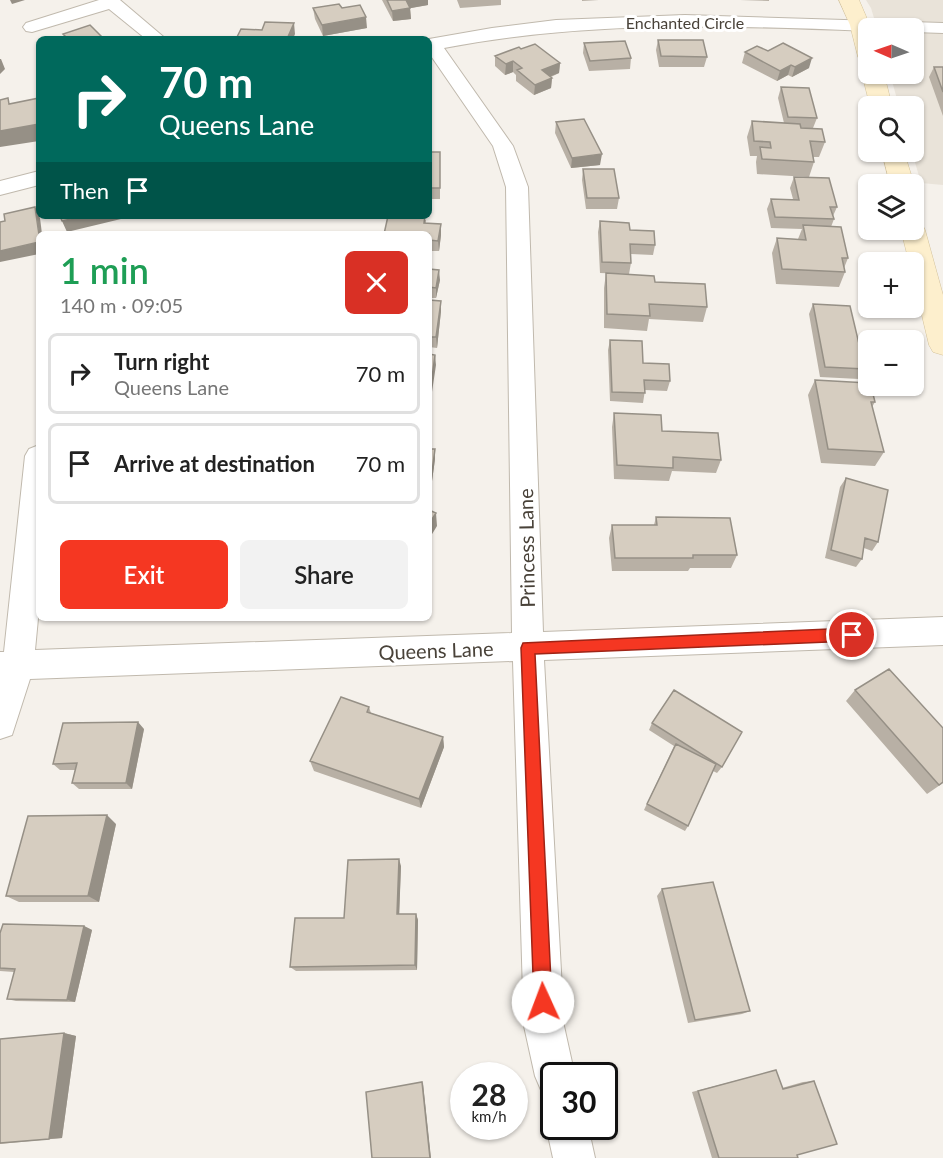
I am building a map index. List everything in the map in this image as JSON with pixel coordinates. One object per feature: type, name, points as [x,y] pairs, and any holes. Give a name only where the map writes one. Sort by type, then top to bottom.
[{"type":"street","points":[[849,0],[858,20]]},
{"type":"street","points":[[32,27],[110,1],[153,36]]},
{"type":"street","name":"Enchanted Circle","points":[[432,44],[539,28],[600,22],[661,20],[858,25]]},
{"type":"street","name":"Enchanted Circle","points":[[924,27],[943,27]]},
{"type":"street","name":"Princess Lane","points":[[432,47],[503,146],[518,187],[528,648],[544,1026],[552,1062]]},
{"type":"street","points":[[0,188],[36,179]]},
{"type":"street","points":[[916,240],[943,345]]},
{"type":"street","points":[[0,724],[36,477]]},
{"type":"street","name":"Queens Lane","points":[[9,666],[278,654],[528,648],[943,631]]},
{"type":"street","points":[[570,1140],[574,1158]]},
{"type":"shaded area","points":[[866,0],[943,0],[943,185],[924,183],[924,174],[918,174],[915,162],[924,162],[924,96],[896,96],[893,84],[924,84],[924,18],[874,18]]},
{"type":"building","points":[[387,0],[406,0],[410,8],[392,11]]},
{"type":"building","points":[[339,4],[342,8],[360,5],[366,17],[322,25],[313,8]]},
{"type":"building","points":[[265,22],[294,23],[288,36],[238,36],[241,29],[262,30]]},
{"type":"building","points":[[90,25],[101,36],[65,36],[63,34]]},
{"type":"building","points":[[658,40],[703,40],[707,57],[661,56]]},
{"type":"building","points":[[625,41],[631,58],[590,61],[584,43]]},
{"type":"building","points":[[783,43],[812,58],[795,67],[791,65],[780,71],[745,52],[757,46],[768,51]]},
{"type":"building","points":[[535,44],[560,63],[542,70],[552,78],[535,85],[517,70],[522,68],[513,61],[506,64],[495,56],[519,47],[521,49]]},
{"type":"building","points":[[934,67],[943,67],[943,92]]},
{"type":"building","points":[[781,87],[809,88],[817,118],[788,117]]},
{"type":"building","points":[[8,98],[9,104],[36,99],[36,125],[0,131],[0,100]]},
{"type":"building","points":[[584,119],[602,154],[572,158],[556,122]]},
{"type":"building","points":[[752,121],[800,124],[801,128],[822,129],[825,142],[810,141],[814,162],[762,159],[760,147],[771,148],[770,142],[754,141]]},
{"type":"building","points":[[432,152],[440,152],[440,188],[432,188]]},
{"type":"building","points":[[583,169],[614,169],[619,198],[587,198]]},
{"type":"building","points":[[794,177],[829,178],[837,207],[830,207],[834,219],[775,217],[771,199],[799,200]]},
{"type":"building","points":[[35,207],[38,231],[36,231],[36,243],[0,251],[0,222],[5,221],[4,214]]},
{"type":"building","points":[[387,219],[425,219],[424,223],[441,224],[438,241],[432,240],[432,231],[385,231]]},
{"type":"building","points":[[600,221],[629,223],[630,230],[654,231],[655,245],[630,244],[631,263],[602,262]]},
{"type":"building","points":[[803,225],[841,227],[848,258],[842,258],[845,272],[782,269],[777,238],[806,240]]},
{"type":"building","points":[[432,269],[439,270],[436,288],[432,287]]},
{"type":"building","points":[[606,273],[654,276],[655,282],[705,284],[707,307],[649,304],[650,316],[607,314]]},
{"type":"building","points":[[432,300],[441,301],[436,337],[432,337]]},
{"type":"building","points":[[813,304],[850,306],[858,340],[858,369],[825,367]]},
{"type":"building","points":[[610,340],[642,341],[643,363],[669,364],[670,381],[644,380],[645,393],[612,392]]},
{"type":"building","points":[[432,354],[435,355],[432,378]]},
{"type":"building","points":[[815,380],[858,382],[858,396],[874,396],[875,402],[871,402],[884,452],[828,449]]},
{"type":"building","points":[[614,413],[661,415],[662,431],[718,433],[721,460],[673,457],[673,468],[617,465]]},
{"type":"building","points":[[432,449],[435,449],[432,472]]},
{"type":"building","points":[[846,478],[888,490],[878,542],[865,538],[862,559],[831,550]]},
{"type":"building","points":[[656,517],[730,518],[737,555],[693,555],[693,558],[615,558],[612,525],[657,525]]},
{"type":"building","points":[[889,669],[943,728],[943,782],[939,785],[855,690]]},
{"type":"building","points":[[674,690],[742,732],[722,767],[652,723]]},
{"type":"building","points":[[341,697],[369,707],[367,712],[443,737],[419,799],[310,761]]},
{"type":"building","points":[[138,722],[126,783],[72,783],[77,763],[53,764],[63,723]]},
{"type":"building","points":[[676,744],[716,764],[688,826],[647,804]]},
{"type":"building","points":[[107,815],[88,896],[6,896],[28,816]]},
{"type":"building","points":[[399,859],[397,914],[416,914],[415,965],[290,967],[295,918],[344,918],[348,860]]},
{"type":"building","points":[[713,882],[750,1011],[695,1020],[662,889]]},
{"type":"building","points":[[3,924],[84,926],[67,1000],[7,999],[15,969],[0,968],[0,933]]},
{"type":"building","points":[[64,1033],[49,1139],[0,1143],[0,1039]]},
{"type":"building","points":[[776,1070],[783,1089],[814,1081],[837,1144],[797,1155],[798,1158],[719,1158],[698,1091]]},
{"type":"building","points":[[422,1082],[430,1158],[372,1158],[366,1092]]},
{"type":"route","points":[[543,1002],[528,648],[852,635]]}]
